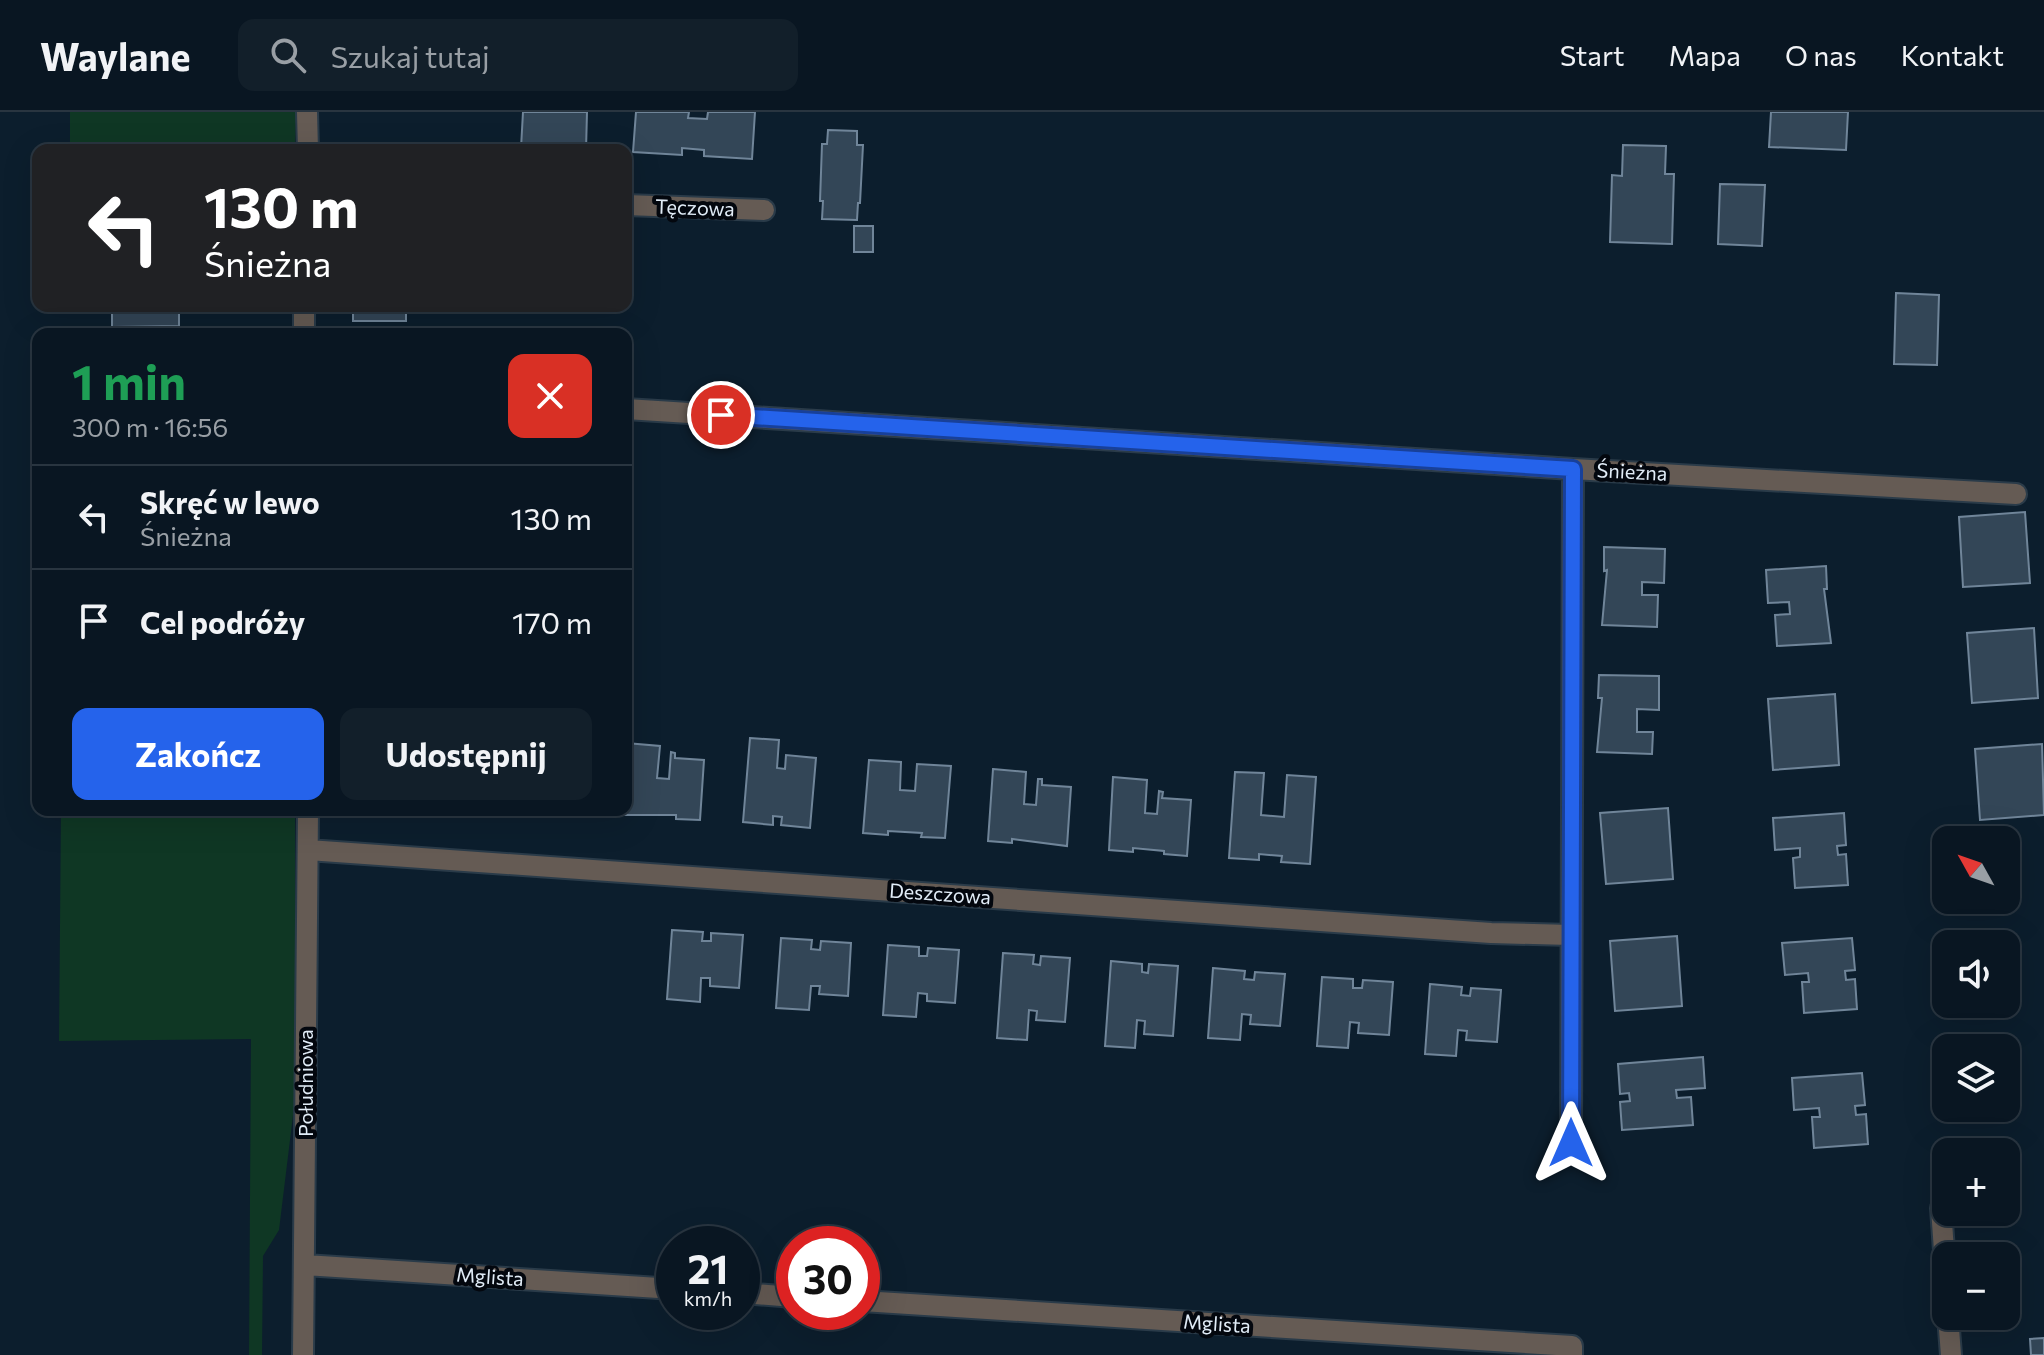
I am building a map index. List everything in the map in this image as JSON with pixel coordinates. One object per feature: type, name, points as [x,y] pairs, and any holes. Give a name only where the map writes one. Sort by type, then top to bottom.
[{"type":"street","points":[[307,112],[308,144]]},
{"type":"street","name":"Tęczowa","points":[[632,205],[764,210]]},
{"type":"street","name":"Śnieżna","points":[[632,409],[2016,494]]},
{"type":"street","points":[[1571,1143],[1573,469]]},
{"type":"street","name":"Południowa","points":[[303,1355],[308,816]]},
{"type":"street","name":"Deszczowa","points":[[308,850],[1476,932],[1571,935]]},
{"type":"street","name":"Mglista","points":[[305,1265],[656,1288]]},
{"type":"street","name":"Mglista","points":[[880,1302],[1572,1351]]},
{"type":"street","points":[[1949,1330],[1951,1355]]},
{"type":"green space","points":[[70,112],[296,112],[295,144],[70,144]]},
{"type":"green space","points":[[61,816],[295,816],[295,1099],[279,1230],[263,1256],[262,1355],[249,1355],[251,1039],[59,1041]]},
{"type":"building","points":[[523,112],[587,112],[586,144],[521,144]]},
{"type":"building","points":[[636,112],[689,112],[688,118],[707,119],[708,112],[755,112],[752,159],[704,156],[704,150],[682,148],[682,155],[633,152]]},
{"type":"building","points":[[1771,112],[1848,112],[1846,150],[1769,147]]},
{"type":"building","points":[[828,130],[857,131],[857,145],[863,145],[857,220],[822,219],[822,144],[827,144]]},
{"type":"building","points":[[1623,145],[1666,146],[1665,174],[1674,174],[1672,244],[1610,242],[1612,175],[1622,176]]},
{"type":"building","points":[[1720,184],[1765,185],[1762,246],[1718,244]]},
{"type":"building","points":[[854,226],[873,226],[873,252],[854,252]]},
{"type":"building","points":[[1896,293],[1939,295],[1937,365],[1894,364]]},
{"type":"building","points":[[112,312],[179,312],[179,326],[112,327]]},
{"type":"building","points":[[353,312],[406,312],[406,321],[353,321]]},
{"type":"building","points":[[2025,512],[2030,583],[1963,587],[1959,517]]},
{"type":"building","points":[[1604,547],[1665,549],[1664,583],[1642,582],[1642,595],[1658,595],[1657,627],[1602,625],[1607,570],[1604,571]]},
{"type":"building","points":[[1826,566],[1827,589],[1824,589],[1831,643],[1777,646],[1775,615],[1790,614],[1789,602],[1768,603],[1766,570]]},
{"type":"building","points":[[2034,628],[2038,698],[1972,703],[1967,633]]},
{"type":"building","points":[[1599,675],[1659,676],[1659,710],[1637,709],[1637,732],[1653,732],[1652,754],[1597,752],[1602,698],[1598,698]]},
{"type":"building","points":[[1835,694],[1839,765],[1773,770],[1768,699]]},
{"type":"building","points":[[750,738],[779,740],[777,768],[785,769],[786,755],[816,758],[810,828],[781,825],[782,817],[773,816],[773,825],[743,822]]},
{"type":"building","points":[[632,744],[660,746],[657,778],[669,779],[671,752],[675,753],[675,758],[704,760],[700,820],[676,819],[676,815],[632,815]]},
{"type":"building","points":[[2042,744],[2044,815],[1980,820],[1975,749]]},
{"type":"building","points":[[869,760],[901,762],[900,790],[915,791],[917,764],[951,766],[945,838],[921,837],[922,833],[863,833]]},
{"type":"building","points":[[993,769],[1026,772],[1024,804],[1036,805],[1038,779],[1042,779],[1042,785],[1071,787],[1067,846],[1012,839],[1012,843],[988,841]]},
{"type":"building","points":[[1235,772],[1264,773],[1261,815],[1284,817],[1287,775],[1316,777],[1310,864],[1281,862],[1282,856],[1259,854],[1259,860],[1229,858]]},
{"type":"building","points":[[1113,777],[1147,780],[1145,813],[1157,814],[1159,791],[1163,792],[1162,798],[1191,800],[1187,856],[1133,848],[1133,852],[1109,850]]},
{"type":"building","points":[[1668,808],[1673,879],[1606,884],[1600,813]]},
{"type":"building","points":[[1844,813],[1846,845],[1837,846],[1838,855],[1846,854],[1848,885],[1795,888],[1793,858],[1800,857],[1800,848],[1775,850],[1773,818]]},
{"type":"building","points":[[672,930],[703,932],[702,941],[711,941],[711,933],[743,935],[739,988],[710,986],[710,978],[701,978],[700,1002],[667,999]]},
{"type":"building","points":[[1677,936],[1682,1006],[1615,1011],[1610,941]]},
{"type":"building","points":[[781,938],[812,940],[811,949],[820,950],[821,941],[851,943],[848,996],[819,994],[820,986],[811,986],[809,1010],[776,1008]]},
{"type":"building","points":[[1852,938],[1855,970],[1845,971],[1846,980],[1855,979],[1857,1009],[1804,1013],[1802,982],[1809,982],[1808,973],[1785,975],[1782,943]]},
{"type":"building","points":[[888,945],[919,947],[919,956],[927,956],[928,948],[959,950],[955,1003],[927,1001],[927,994],[918,993],[916,1017],[883,1015]]},
{"type":"building","points":[[1003,953],[1034,955],[1033,964],[1040,965],[1041,956],[1070,958],[1065,1022],[1036,1020],[1037,1011],[1029,1010],[1027,1040],[997,1038]]},
{"type":"building","points":[[1111,961],[1142,964],[1142,972],[1148,973],[1149,964],[1178,966],[1173,1036],[1144,1034],[1145,1021],[1137,1020],[1135,1048],[1105,1046]]},
{"type":"building","points":[[1213,968],[1245,971],[1244,979],[1254,980],[1255,972],[1285,974],[1280,1026],[1250,1024],[1251,1015],[1242,1014],[1240,1040],[1208,1038]]},
{"type":"building","points":[[1322,977],[1353,979],[1353,988],[1362,988],[1363,980],[1393,982],[1389,1035],[1358,1033],[1359,1023],[1350,1022],[1348,1048],[1317,1046]]},
{"type":"building","points":[[1430,984],[1462,987],[1461,995],[1470,996],[1471,988],[1501,990],[1497,1042],[1466,1040],[1467,1031],[1458,1030],[1456,1056],[1425,1054]]},
{"type":"building","points":[[1703,1057],[1705,1088],[1676,1090],[1677,1098],[1691,1097],[1693,1125],[1622,1130],[1620,1102],[1630,1101],[1629,1093],[1620,1094],[1618,1064]]},
{"type":"building","points":[[1862,1073],[1865,1105],[1855,1106],[1856,1115],[1866,1114],[1868,1144],[1814,1148],[1812,1117],[1820,1117],[1819,1108],[1794,1110],[1792,1078]]},
{"type":"building","points":[[2044,1338],[2044,1355],[2031,1355],[2030,1339]]},
{"type":"route","points":[[721,415],[1573,469],[1571,1143]]}]
